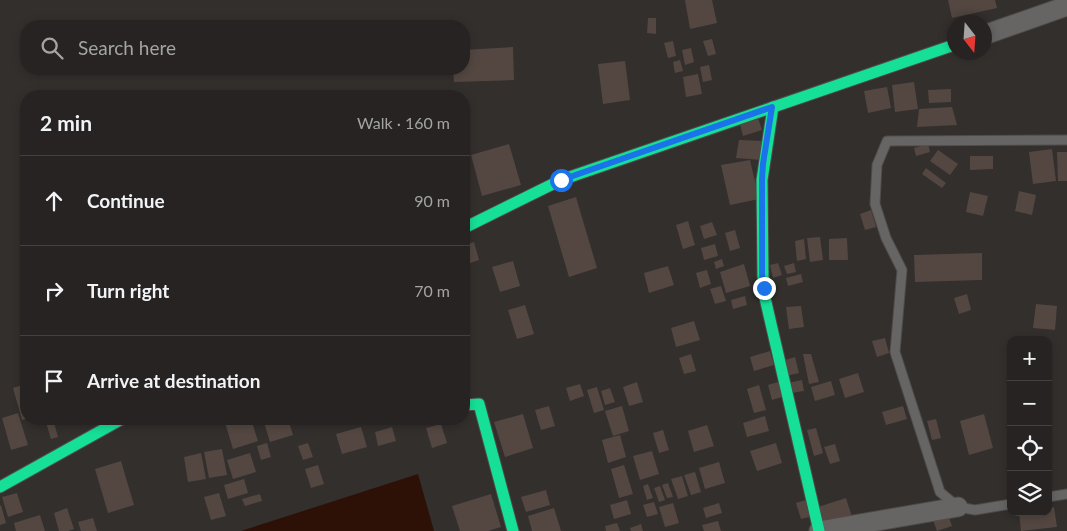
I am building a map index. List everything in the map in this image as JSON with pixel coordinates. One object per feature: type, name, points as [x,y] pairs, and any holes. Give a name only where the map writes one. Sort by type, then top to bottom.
[{"type":"street","points":[[992,32],[1067,6]]},
{"type":"street","points":[[470,225],[561,180],[947,47]]},
{"type":"street","points":[[772,107],[762,180],[762,276],[819,531],[958,507]]},
{"type":"street","points":[[470,405],[479,404],[513,531]]},
{"type":"street","points":[[0,487],[111,425]]},
{"type":"lane","points":[[1007,505],[975,510],[958,507],[940,492],[895,352],[902,270],[886,238],[875,204],[877,165],[887,141],[1067,140]]},
{"type":"lane","points":[[1052,497],[1067,494]]},
{"type":"shaded area","points":[[418,474],[434,531],[241,531]]},
{"type":"building","points":[[685,0],[712,0],[717,23],[690,29]]},
{"type":"building","points":[[948,0],[995,0],[997,8],[966,15],[951,15]]},
{"type":"building","points":[[648,18],[656,18],[656,34],[647,33]]},
{"type":"building","points":[[712,39],[716,54],[708,56],[703,41]]},
{"type":"building","points":[[673,41],[676,56],[668,58],[664,43]]},
{"type":"building","points":[[513,47],[514,80],[454,82],[453,75],[470,75],[470,50]]},
{"type":"building","points":[[691,48],[694,62],[685,65],[682,50]]},
{"type":"building","points":[[680,60],[683,71],[675,73],[673,62]]},
{"type":"building","points":[[625,61],[630,100],[603,104],[598,64]]},
{"type":"building","points":[[709,65],[712,80],[703,82],[700,67]]},
{"type":"building","points":[[698,74],[702,94],[686,97],[683,77]]},
{"type":"building","points":[[914,82],[918,109],[895,112],[892,85]]},
{"type":"building","points":[[887,87],[891,108],[868,113],[864,91]]},
{"type":"building","points":[[951,89],[951,102],[929,103],[928,90]]},
{"type":"building","points":[[952,107],[957,125],[917,127],[919,109]]},
{"type":"building","points":[[758,118],[762,130],[743,136],[740,124]]},
{"type":"building","points":[[739,140],[764,141],[762,160],[736,158]]},
{"type":"building","points":[[509,144],[521,185],[482,196],[471,155]]},
{"type":"building","points":[[928,144],[930,152],[916,156],[914,148]]},
{"type":"building","points":[[1052,149],[1056,181],[1033,184],[1029,152]]},
{"type":"building","points":[[938,150],[958,164],[950,175],[930,161]]},
{"type":"building","points":[[1057,152],[1067,152],[1067,181],[1058,181]]},
{"type":"building","points":[[970,156],[993,156],[993,169],[970,170]]},
{"type":"building","points":[[750,160],[759,199],[730,205],[721,165]]},
{"type":"building","points":[[926,168],[946,183],[942,188],[922,174]]},
{"type":"building","points":[[1019,191],[1036,195],[1032,215],[1015,211]]},
{"type":"building","points":[[970,192],[988,196],[983,216],[966,212]]},
{"type":"building","points":[[576,197],[597,268],[569,277],[548,206]]},
{"type":"building","points":[[871,210],[876,227],[865,230],[860,214]]},
{"type":"building","points":[[688,221],[695,245],[683,249],[676,225]]},
{"type":"building","points":[[712,222],[717,235],[704,239],[700,226]]},
{"type":"building","points":[[735,230],[740,248],[730,251],[725,233]]},
{"type":"building","points":[[820,237],[823,260],[810,262],[807,238]]},
{"type":"building","points":[[847,238],[848,260],[829,260],[829,239]]},
{"type":"building","points":[[804,239],[806,259],[797,261],[795,241]]},
{"type":"building","points":[[474,242],[479,260],[470,263],[470,243]]},
{"type":"building","points":[[715,244],[718,256],[704,260],[701,248]]},
{"type":"building","points":[[982,253],[982,280],[915,282],[914,255]]},
{"type":"building","points":[[722,259],[724,266],[716,269],[714,262]]},
{"type":"building","points":[[513,261],[520,286],[500,292],[492,267]]},
{"type":"building","points":[[778,263],[782,275],[773,278],[770,265]]},
{"type":"building","points":[[794,263],[796,272],[787,274],[784,266]]},
{"type":"building","points":[[744,264],[750,286],[726,293],[720,272]]},
{"type":"building","points":[[668,266],[674,285],[649,293],[644,273]]},
{"type":"building","points":[[707,270],[711,284],[700,288],[696,273]]},
{"type":"building","points":[[801,274],[803,282],[788,286],[786,278]]},
{"type":"building","points":[[721,286],[726,301],[715,304],[710,289]]},
{"type":"building","points":[[967,294],[971,310],[959,314],[954,298]]},
{"type":"building","points":[[745,296],[747,305],[733,309],[731,300]]},
{"type":"building","points":[[1036,304],[1057,306],[1055,330],[1033,328]]},
{"type":"building","points":[[525,305],[534,334],[517,339],[508,310]]},
{"type":"building","points":[[801,306],[804,327],[789,329],[786,307]]},
{"type":"building","points":[[694,321],[700,340],[676,347],[671,328]]},
{"type":"building","points":[[885,338],[889,353],[877,357],[872,341]]},
{"type":"building","points":[[770,351],[774,365],[754,371],[750,357]]},
{"type":"building","points":[[691,354],[696,371],[684,374],[679,358]]},
{"type":"building","points":[[803,354],[811,354],[819,382],[809,384]]},
{"type":"building","points":[[795,357],[799,373],[786,376],[782,361]]},
{"type":"building","points":[[858,373],[864,392],[845,398],[839,379]]},
{"type":"building","points":[[802,380],[804,391],[791,393],[788,383]]},
{"type":"building","points":[[781,381],[785,396],[772,400],[768,385]]},
{"type":"building","points":[[831,381],[835,395],[815,401],[811,387]]},
{"type":"building","points":[[637,382],[643,402],[629,406],[623,387]]},
{"type":"building","points":[[580,384],[584,396],[570,401],[566,388]]},
{"type":"building","points":[[759,385],[766,410],[754,413],[747,389]]},
{"type":"building","points":[[20,386],[20,413],[13,388]]},
{"type":"building","points":[[597,387],[604,410],[594,413],[587,390]]},
{"type":"building","points":[[610,388],[615,402],[605,405],[601,391]]},
{"type":"building","points":[[549,406],[555,426],[541,430],[535,410]]},
{"type":"building","points":[[622,406],[629,431],[613,436],[605,411]]},
{"type":"building","points":[[903,406],[907,419],[886,425],[882,412]]},
{"type":"building","points":[[18,413],[20,425],[22,425],[28,445],[11,450],[2,418]]},
{"type":"building","points":[[523,414],[533,448],[505,457],[494,422]]},
{"type":"building","points":[[984,414],[993,448],[969,455],[960,421]]},
{"type":"building","points":[[765,416],[769,431],[747,437],[743,423]]},
{"type":"building","points":[[936,419],[941,438],[932,440],[927,421]]},
{"type":"building","points":[[47,425],[55,425],[58,437],[51,439]]},
{"type":"building","points":[[226,425],[253,425],[258,441],[233,449]]},
{"type":"building","points":[[265,425],[290,425],[293,435],[270,442]]},
{"type":"building","points":[[441,425],[447,443],[432,448],[426,428]]},
{"type":"building","points":[[707,425],[714,446],[694,452],[688,431]]},
{"type":"building","points":[[361,427],[367,447],[342,454],[336,434]]},
{"type":"building","points":[[392,427],[396,441],[378,446],[375,432]]},
{"type":"building","points":[[816,428],[823,453],[814,456],[807,430]]},
{"type":"building","points":[[663,430],[669,450],[659,453],[653,433]]},
{"type":"building","points":[[620,435],[626,457],[608,463],[602,440]]},
{"type":"building","points":[[267,443],[271,457],[261,460],[257,446]]},
{"type":"building","points":[[308,443],[313,457],[303,460],[298,446]]},
{"type":"building","points":[[776,443],[782,463],[757,471],[750,451]]},
{"type":"building","points":[[835,444],[840,461],[830,464],[824,447]]},
{"type":"building","points":[[222,449],[227,475],[209,478],[204,452]]},
{"type":"building","points":[[652,451],[659,474],[640,480],[633,456]]},
{"type":"building","points":[[201,453],[206,479],[188,482],[184,457]]},
{"type":"building","points":[[250,453],[256,472],[233,479],[227,460]]},
{"type":"building","points":[[121,461],[134,505],[108,513],[95,469]]},
{"type":"building","points":[[719,462],[725,483],[705,489],[699,468]]},
{"type":"building","points":[[318,465],[324,484],[311,488],[305,469]]},
{"type":"building","points":[[624,465],[633,494],[619,498],[611,469]]},
{"type":"building","points":[[695,472],[701,492],[691,495],[684,475]]},
{"type":"building","points":[[682,476],[688,496],[678,499],[671,479]]},
{"type":"building","points":[[244,479],[248,493],[228,499],[224,485]]},
{"type":"building","points":[[668,483],[673,497],[667,498],[662,485]]},
{"type":"building","points":[[648,484],[653,498],[647,500],[643,486]]},
{"type":"building","points":[[660,486],[665,500],[659,502],[654,488]]},
{"type":"building","points":[[546,490],[550,505],[526,512],[521,497]]},
{"type":"building","points":[[17,493],[23,512],[8,517],[2,497]]},
{"type":"building","points":[[219,493],[226,516],[211,520],[204,497]]},
{"type":"building","points":[[260,494],[262,501],[245,506],[242,499]]},
{"type":"building","points":[[491,494],[501,527],[488,531],[460,531],[452,506]]},
{"type":"building","points":[[846,498],[852,517],[823,526],[818,507]]},
{"type":"building","points":[[809,499],[814,516],[801,519],[796,503]]},
{"type":"building","points":[[627,500],[631,514],[614,519],[610,505]]},
{"type":"building","points":[[654,502],[658,514],[647,517],[643,505]]},
{"type":"building","points":[[673,503],[679,523],[665,527],[659,507]]},
{"type":"building","points":[[719,503],[722,513],[706,518],[703,508]]},
{"type":"building","points":[[0,506],[6,523],[0,525]]},
{"type":"building","points":[[1052,507],[1054,507],[1057,527],[1021,531],[1019,516],[1052,516]]},
{"type":"building","points":[[67,508],[74,529],[59,531],[54,513]]},
{"type":"building","points":[[554,508],[561,531],[532,531],[528,516]]},
{"type":"building","points":[[40,515],[45,531],[16,531],[14,523]]},
{"type":"building","points":[[948,515],[952,526],[937,531],[933,520]]},
{"type":"building","points":[[93,518],[97,531],[81,531],[78,522]]},
{"type":"building","points":[[718,521],[721,531],[704,531],[702,525]]},
{"type":"building","points":[[617,523],[620,531],[606,531],[605,526]]},
{"type":"building","points":[[641,524],[643,531],[631,531],[630,528]]},
{"type":"traffic: fast","points":[[470,225],[561,180],[947,47]]},
{"type":"traffic: fast","points":[[773,107],[762,180],[765,298],[819,531]]},
{"type":"traffic: fast","points":[[470,405],[479,404],[513,531]]},
{"type":"traffic: fast","points":[[0,487],[111,425]]},
{"type":"route","points":[[561,180],[772,107],[762,180],[762,276],[764,288]]}]
